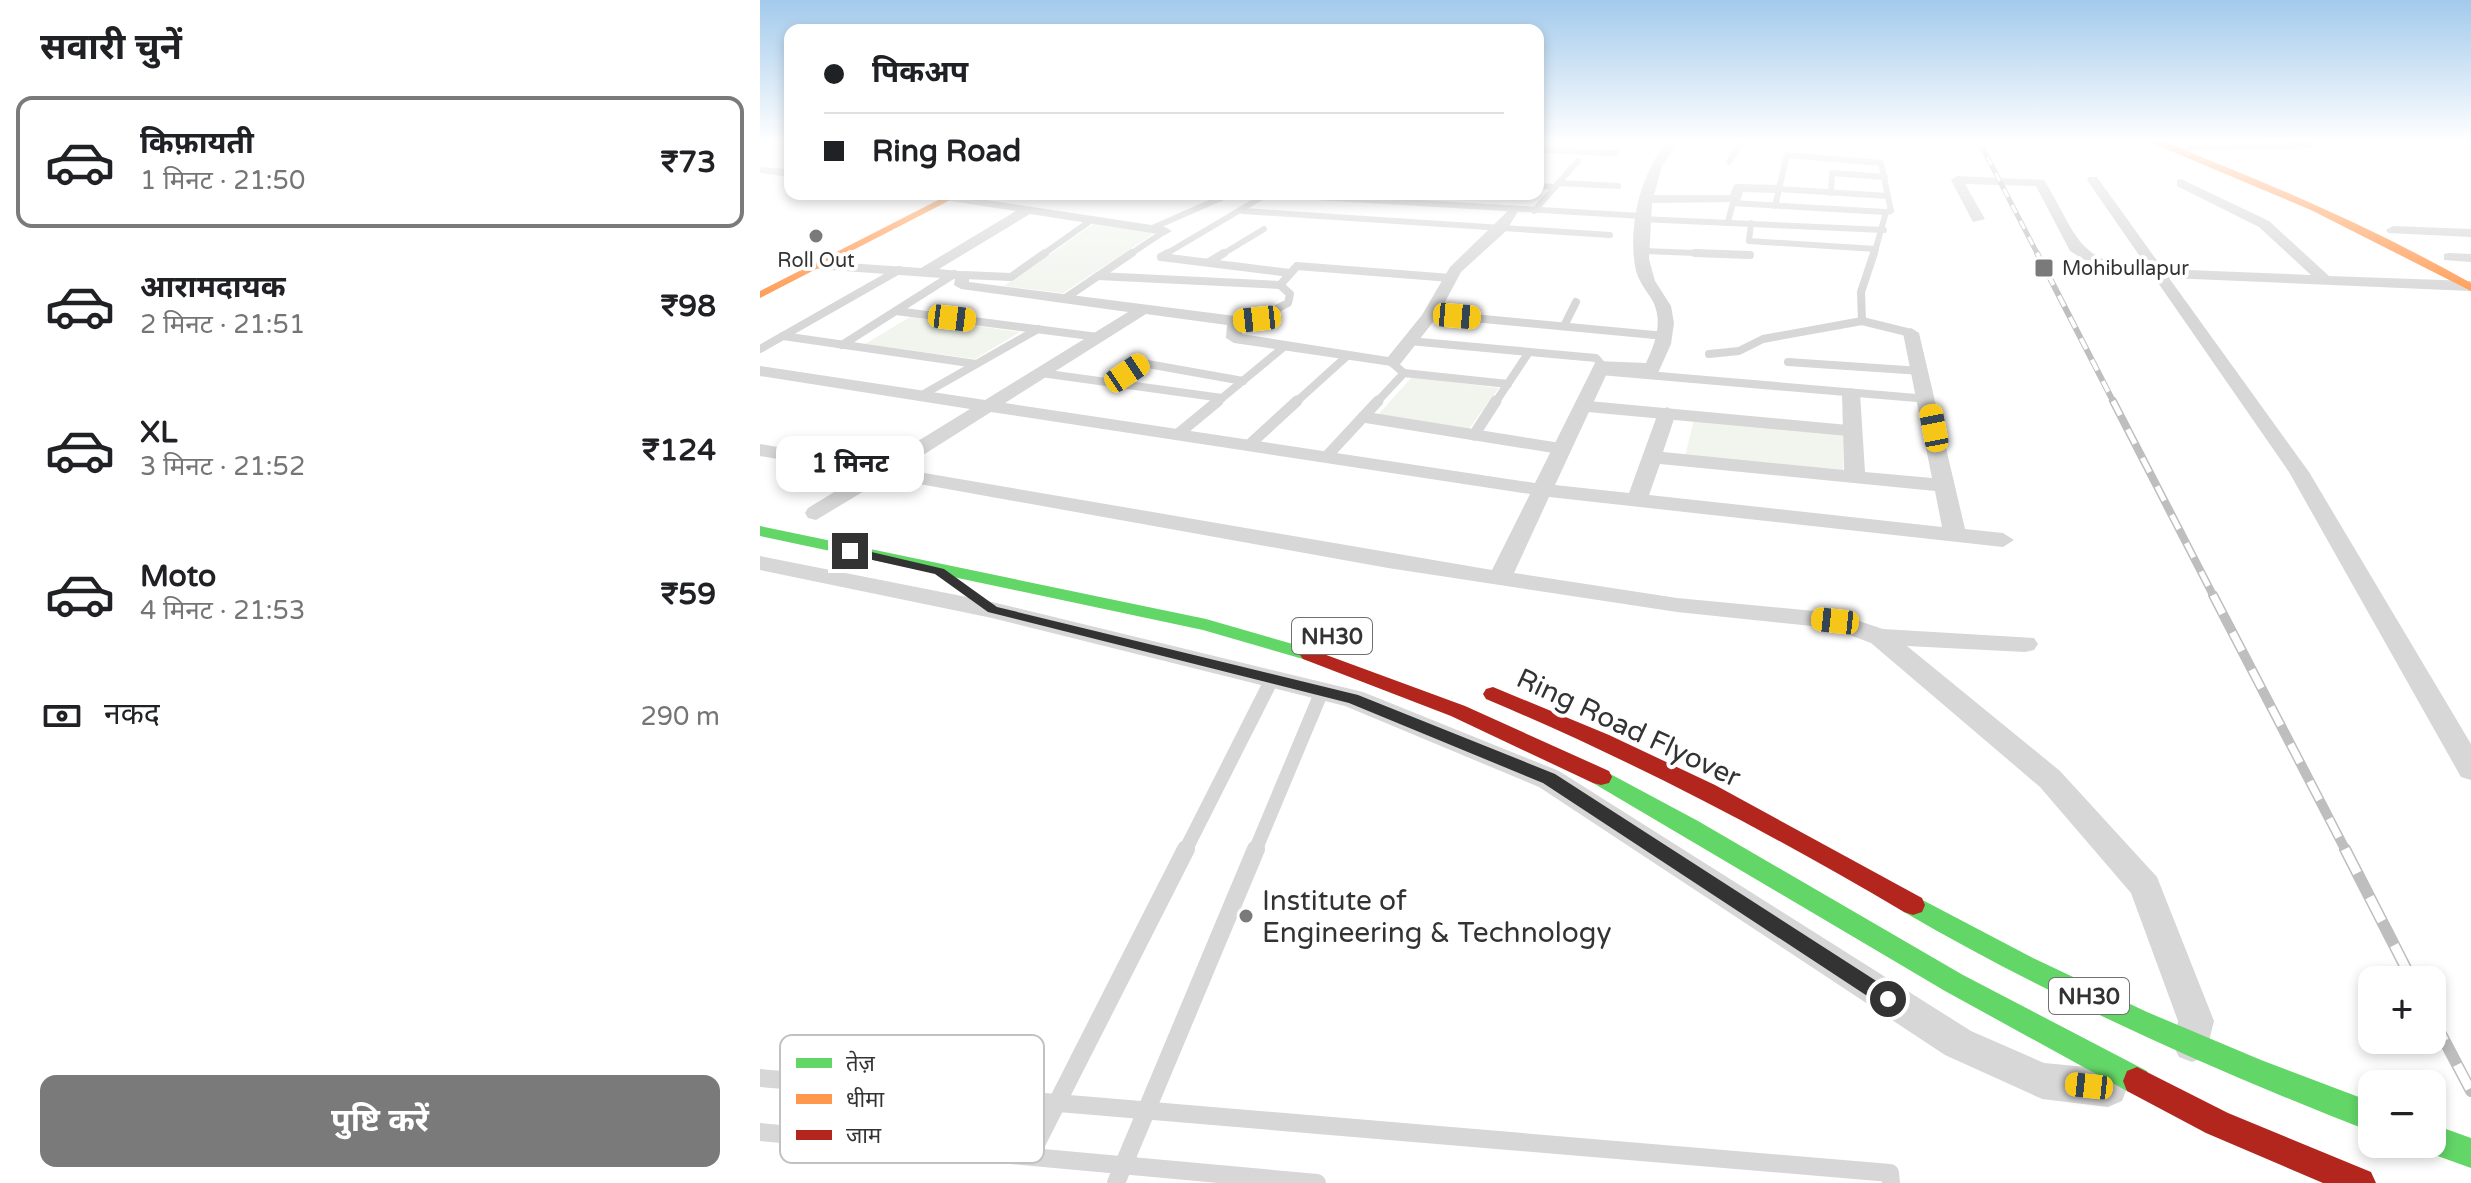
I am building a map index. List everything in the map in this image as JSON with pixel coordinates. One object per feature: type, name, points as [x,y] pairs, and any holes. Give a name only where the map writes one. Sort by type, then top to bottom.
[{"type":"main road","points":[[2289,196],[2328,212],[2470,282]]},
{"type":"main road","points":[[2317,196],[2449,257],[2470,282]]},
{"type":"main road","points":[[760,279],[935,200]]},
{"type":"main road","points":[[760,295],[937,200]]},
{"type":"main road","points":[[809,512],[846,521]]},
{"type":"main road","name":"NH30","points":[[760,531],[940,572],[1206,625],[1332,661],[1565,757],[1703,832],[1794,890],[1956,984],[2217,1123],[2360,1183]]},
{"type":"main road","name":"Ring Road Flyover","points":[[1473,686],[1600,737],[1818,848],[1978,943],[2243,1070],[2358,1112]]},
{"type":"main road","points":[[2446,1144],[2471,1153]]},
{"type":"street","points":[[1500,578],[1601,368],[1652,369],[1665,336],[1663,301],[1644,274],[1644,211],[1647,196]]},
{"type":"street","points":[[1644,211],[1736,196]]},
{"type":"street","points":[[1966,196],[1978,219]]},
{"type":"street","points":[[2047,196],[2075,248],[2113,271],[2325,280],[2470,282]]},
{"type":"street","points":[[2105,196],[2299,472],[2471,769]]},
{"type":"street","points":[[2208,196],[2264,224],[2325,280]]},
{"type":"street","points":[[976,200],[1158,230]]},
{"type":"street","points":[[924,272],[1029,209]]},
{"type":"street","points":[[817,265],[959,274],[961,285],[1235,321],[1234,338],[1347,356],[1398,368],[1409,341],[1431,314],[1451,278],[1501,228],[1513,210]]},
{"type":"street","points":[[2393,230],[2471,233]]},
{"type":"street","points":[[2449,257],[2471,258]]},
{"type":"street","points":[[809,512],[882,472],[1143,309]]},
{"type":"street","points":[[1911,333],[1928,399],[1955,535]]},
{"type":"street","points":[[760,371],[1543,490],[2003,540]]},
{"type":"street","points":[[1851,393],[1855,477]]},
{"type":"street","points":[[1637,500],[1667,413]]},
{"type":"street","points":[[760,450],[1500,578],[1677,605],[1835,621],[1880,637],[2025,644]]},
{"type":"street","points":[[1653,457],[1945,486]]},
{"type":"street","points":[[760,563],[992,610],[1353,699],[1549,779],[1958,1043],[2042,1081],[2112,1088],[2166,1075],[2189,1065],[2196,1021],[2145,886],[2050,779],[1880,637]]},
{"type":"street","points":[[940,572],[992,610]]},
{"type":"lane","points":[[1775,206],[1777,196]]},
{"type":"lane","points":[[1728,221],[1733,203],[1886,212],[1891,211],[1888,196]]},
{"type":"lane","points":[[1064,299],[1158,230],[1217,200]]},
{"type":"lane","points":[[1259,200],[1161,257],[1290,273]]},
{"type":"lane","points":[[1359,200],[1534,211],[1644,211],[1751,223],[1884,230]]},
{"type":"lane","points":[[1534,211],[1544,200]]},
{"type":"lane","points":[[1243,211],[1610,235]]},
{"type":"lane","points":[[1862,321],[1860,287],[1884,230],[1886,212]]},
{"type":"lane","points":[[842,345],[959,274],[1011,277],[1093,219]]},
{"type":"lane","points":[[1751,223],[1749,241],[1876,249]]},
{"type":"lane","points":[[1209,262],[1264,229]]},
{"type":"lane","points":[[1644,251],[1750,255]]},
{"type":"lane","points":[[1280,285],[1297,266],[1451,278]]},
{"type":"lane","points":[[760,349],[899,270]]},
{"type":"lane","points":[[1098,276],[1280,285],[1290,294],[1288,303],[1257,319],[1235,321]]},
{"type":"lane","points":[[1564,326],[1576,302]]},
{"type":"lane","points":[[896,311],[1098,337]]},
{"type":"lane","points":[[1431,314],[1665,336]]},
{"type":"lane","points":[[1709,354],[1739,351],[1763,339],[1862,321],[1911,333]]},
{"type":"lane","points":[[922,395],[1038,329]]},
{"type":"lane","points":[[783,336],[976,364]]},
{"type":"lane","points":[[1409,341],[1596,358],[1601,368],[1928,399]]},
{"type":"lane","points":[[1178,434],[1285,346]]},
{"type":"lane","points":[[1474,435],[1529,352]]},
{"type":"lane","points":[[1249,445],[1347,356]]},
{"type":"lane","points":[[1788,362],[1921,371]]},
{"type":"lane","points":[[1113,383],[1142,363],[1243,381]]},
{"type":"lane","points":[[1326,457],[1363,417],[1398,368],[1508,384]]},
{"type":"lane","points":[[1041,373],[1222,398]]},
{"type":"lane","points":[[1583,406],[1853,431]]},
{"type":"lane","points":[[1363,417],[1563,449]]},
{"type":"lane","points":[[1044,1126],[1272,679]]},
{"type":"lane","points":[[1120,1174],[1322,691]]},
{"type":"lane","points":[[760,1078],[780,1080]]},
{"type":"lane","points":[[1044,1102],[1825,1176],[1890,1173],[1891,1183]]},
{"type":"lane","points":[[760,1132],[780,1134]]},
{"type":"lane","points":[[1044,1159],[1120,1174],[1317,1183]]},
{"type":"shaded area","points":[[1095,223],[1155,233],[1063,293],[1004,286]]},
{"type":"shaded area","points":[[910,317],[1020,332],[975,359],[865,344]]},
{"type":"shaded area","points":[[1412,377],[1499,388],[1468,430],[1377,416]]},
{"type":"shaded area","points":[[1694,420],[1843,434],[1843,471],[1685,456]]},
{"type":"railway","points":[[2008,196],[2038,255]]},
{"type":"railway","points":[[2037,253],[2114,403]]},
{"type":"railway","points":[[2113,401],[2214,597]]},
{"type":"railway","points":[[2213,595],[2346,851]]},
{"type":"railway","points":[[2345,849],[2405,966]]},
{"type":"railway","points":[[2446,1044],[2471,1091]]},
{"type":"traffic: fast","points":[[760,531],[1206,625],[1310,655]]},
{"type":"traffic: fast","points":[[1601,777],[1954,983],[2137,1081]]},
{"type":"traffic: fast","points":[[1913,905],[2024,966],[2138,1021],[2358,1112]]},
{"type":"traffic: fast","points":[[2446,1144],[2471,1153]]},
{"type":"traffic: slow","points":[[2287,196],[2394,246],[2471,288]]},
{"type":"traffic: slow","points":[[760,295],[945,200]]},
{"type":"traffic: jam","points":[[1310,655],[1458,711],[1601,777]]},
{"type":"traffic: jam","points":[[1493,694],[1601,740],[1707,791],[1913,905]]},
{"type":"traffic: jam","points":[[2137,1081],[2217,1123],[2360,1183]]},
{"type":"place","name":"Roll Out","points":[[816,236]]},
{"type":"place","name":"Mohibullapur","points":[[2044,268]]},
{"type":"place","name":"Institute of Engineering & Technology","points":[[1246,916]]},
{"type":"route","points":[[850,551],[940,572],[992,610],[1353,699],[1549,779],[1888,999]]}]
